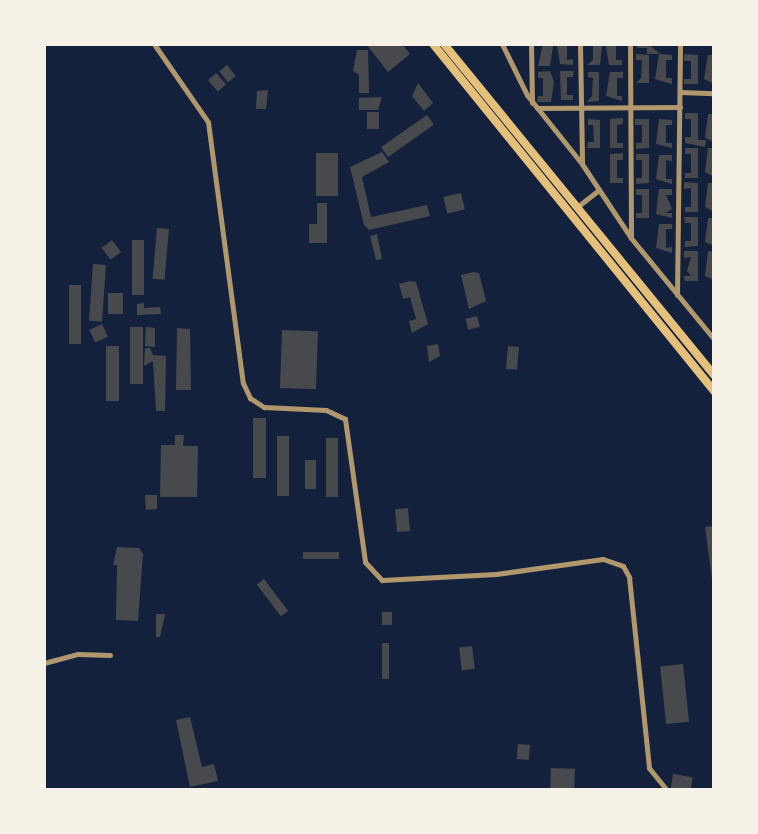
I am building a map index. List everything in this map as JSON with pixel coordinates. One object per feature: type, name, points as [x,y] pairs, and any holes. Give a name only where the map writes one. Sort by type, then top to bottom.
[{"type":"highway","points":[[433,44],[714,391]]},
{"type":"highway","points":[[444,44],[714,375]]},
{"type":"street","points":[[154,44],[208,122],[243,383],[250,398],[264,407],[326,411],[345,419],[365,562],[382,580],[496,574],[603,559],[623,566],[629,577],[649,768],[667,790]]},
{"type":"street","points":[[502,44],[532,103],[582,164],[631,238],[714,339]]},
{"type":"street","points":[[531,44],[532,103]]},
{"type":"street","points":[[580,44],[582,164]]},
{"type":"street","points":[[630,44],[631,238]]},
{"type":"street","points":[[677,295],[680,44]]},
{"type":"street","points":[[680,92],[714,93]]},
{"type":"street","points":[[537,108],[680,107]]},
{"type":"street","points":[[577,207],[599,190]]},
{"type":"street","points":[[44,663],[78,654],[110,655]]},
{"type":"building","points":[[366,44],[402,44],[410,54],[388,72]]},
{"type":"building","points":[[543,44],[553,46],[550,66],[538,66]]},
{"type":"building","points":[[567,44],[567,60],[573,59],[573,65],[560,64],[557,45]]},
{"type":"building","points":[[593,44],[602,46],[600,65],[587,65],[593,60]]},
{"type":"building","points":[[616,44],[616,60],[622,60],[622,65],[609,65],[606,46]]},
{"type":"building","points":[[637,44],[648,44],[660,54],[647,54],[647,48],[637,48]]},
{"type":"building","points":[[357,50],[368,50],[369,93],[359,93],[359,75],[353,71]]},
{"type":"building","points":[[636,54],[649,55],[649,83],[636,83],[641,78],[642,60],[636,60]]},
{"type":"building","points":[[659,54],[672,55],[672,60],[666,60],[666,78],[672,78],[672,84],[655,79]]},
{"type":"building","points":[[684,54],[698,55],[698,84],[684,84],[684,79],[691,79],[691,61],[684,61]]},
{"type":"building","points":[[708,55],[714,55],[714,84],[704,79]]},
{"type":"building","points":[[227,65],[236,76],[228,82],[219,71]]},
{"type":"building","points":[[550,71],[554,82],[551,102],[537,102],[538,96],[543,96],[543,78],[538,78],[538,72]]},
{"type":"building","points":[[560,71],[574,71],[573,77],[567,77],[567,95],[573,95],[573,100],[561,100]]},
{"type":"building","points":[[588,72],[599,72],[599,101],[587,102],[592,96],[593,78],[588,77]]},
{"type":"building","points":[[610,72],[623,72],[623,78],[617,78],[617,96],[622,96],[622,101],[606,96]]},
{"type":"building","points":[[216,73],[226,84],[218,92],[208,80]]},
{"type":"building","points":[[418,83],[433,103],[424,111],[412,96]]},
{"type":"building","points":[[268,90],[266,109],[256,109],[257,91]]},
{"type":"building","points":[[382,97],[378,110],[359,110],[359,98]]},
{"type":"building","points":[[367,112],[379,112],[379,129],[367,129]]},
{"type":"building","points":[[685,113],[698,113],[698,140],[706,140],[705,147],[685,143],[685,137],[691,137],[691,119],[685,119]]},
{"type":"building","points":[[708,114],[714,114],[714,142],[705,138]]},
{"type":"building","points":[[427,115],[434,125],[388,157],[381,147]]},
{"type":"building","points":[[623,118],[623,124],[617,125],[617,143],[623,143],[623,148],[610,148],[610,119]]},
{"type":"building","points":[[588,119],[600,120],[600,148],[587,148],[588,142],[594,142],[593,125],[588,125]]},
{"type":"building","points":[[635,119],[649,119],[649,148],[636,149],[636,143],[642,143],[642,125],[635,125]]},
{"type":"building","points":[[659,119],[672,120],[672,125],[666,125],[666,143],[672,143],[672,148],[656,144]]},
{"type":"building","points":[[685,148],[698,148],[698,178],[685,178],[685,173],[691,173],[691,154],[685,154]]},
{"type":"building","points":[[708,148],[714,148],[714,177],[705,172]]},
{"type":"building","points":[[382,152],[389,162],[362,177],[371,217],[427,205],[430,216],[369,230],[364,225],[350,167]]},
{"type":"building","points":[[316,153],[338,153],[338,196],[316,196]]},
{"type":"building","points":[[623,153],[623,160],[617,160],[617,178],[623,178],[623,183],[610,183],[610,154]]},
{"type":"building","points":[[636,154],[649,154],[649,183],[636,184],[636,178],[642,178],[642,160],[636,160]]},
{"type":"building","points":[[659,155],[672,155],[672,161],[666,160],[666,179],[672,179],[672,184],[656,179]]},
{"type":"building","points":[[684,182],[698,183],[698,212],[685,212],[685,207],[691,207],[691,188],[684,189]]},
{"type":"building","points":[[708,183],[714,183],[714,212],[705,207]]},
{"type":"building","points":[[636,189],[649,189],[649,218],[636,218],[636,213],[642,213],[642,195],[636,195]]},
{"type":"building","points":[[659,189],[672,189],[672,195],[666,195],[672,209],[666,213],[672,213],[672,218],[656,214]]},
{"type":"building","points":[[461,193],[465,210],[447,214],[443,197]]},
{"type":"building","points":[[317,203],[327,203],[327,243],[309,243],[309,224],[317,224]]},
{"type":"building","points":[[684,217],[698,217],[698,246],[685,247],[685,241],[691,241],[691,223],[685,223]]},
{"type":"building","points":[[708,218],[714,218],[714,246],[705,242]]},
{"type":"building","points":[[659,224],[672,224],[672,229],[666,229],[666,248],[672,247],[672,253],[656,248]]},
{"type":"building","points":[[157,228],[169,229],[165,280],[153,279]]},
{"type":"building","points":[[377,234],[382,259],[376,260],[370,236]]},
{"type":"building","points":[[112,240],[121,252],[111,260],[102,248]]},
{"type":"building","points":[[132,240],[144,240],[144,295],[132,295]]},
{"type":"building","points":[[684,251],[698,251],[698,281],[685,281],[684,276],[691,276],[687,271],[691,257],[684,258]]},
{"type":"building","points":[[708,251],[714,252],[714,280],[705,276]]},
{"type":"building","points":[[93,264],[106,265],[102,322],[89,321]]},
{"type":"building","points":[[479,273],[486,301],[469,309],[461,275]]},
{"type":"building","points":[[416,282],[428,324],[412,333],[409,321],[416,319],[410,297],[403,299],[399,284]]},
{"type":"building","points":[[69,285],[81,285],[81,344],[69,344]]},
{"type":"building","points":[[108,293],[123,293],[123,314],[108,314]]},
{"type":"building","points":[[144,303],[144,308],[160,307],[161,314],[137,315],[137,304]]},
{"type":"building","points":[[477,316],[480,327],[468,330],[465,319]]},
{"type":"building","points":[[102,324],[108,337],[95,343],[89,330]]},
{"type":"building","points":[[130,327],[143,327],[143,384],[130,384]]},
{"type":"building","points":[[146,327],[155,328],[155,347],[145,346]]},
{"type":"building","points":[[177,328],[190,329],[191,390],[176,390]]},
{"type":"building","points":[[282,330],[318,331],[316,389],[280,388]]},
{"type":"building","points":[[438,344],[440,356],[429,362],[427,346]]},
{"type":"building","points":[[106,346],[119,346],[119,401],[106,401]]},
{"type":"building","points":[[508,346],[519,347],[517,370],[506,369]]},
{"type":"building","points":[[145,348],[150,348],[153,355],[166,356],[165,411],[156,411],[153,361],[144,366]]},
{"type":"building","points":[[253,418],[266,418],[266,478],[253,478]]},
{"type":"building","points":[[175,435],[184,435],[183,446],[198,446],[197,497],[160,497],[161,445],[175,445]]},
{"type":"building","points":[[277,436],[289,436],[289,496],[277,496]]},
{"type":"building","points":[[326,438],[338,438],[338,497],[326,497]]},
{"type":"building","points":[[305,460],[316,460],[316,489],[305,489]]},
{"type":"building","points":[[145,495],[157,495],[157,509],[146,510]]},
{"type":"building","points":[[408,508],[410,531],[397,532],[395,509]]},
{"type":"building","points":[[714,526],[714,586],[713,586],[705,527]]},
{"type":"building","points":[[117,547],[139,548],[143,554],[138,621],[116,620],[117,565],[113,565]]},
{"type":"building","points":[[303,552],[339,552],[339,559],[303,559]]},
{"type":"building","points":[[264,579],[288,611],[281,616],[257,584]]},
{"type":"building","points":[[382,612],[392,612],[392,625],[382,625]]},
{"type":"building","points":[[156,614],[165,614],[160,637],[156,637]]},
{"type":"building","points":[[382,643],[389,643],[389,679],[382,679]]},
{"type":"building","points":[[472,646],[475,669],[462,670],[459,648]]},
{"type":"building","points":[[683,664],[689,722],[666,724],[660,666]]},
{"type":"building","points":[[190,717],[202,767],[214,764],[218,781],[190,787],[176,720]]},
{"type":"building","points":[[518,744],[530,745],[529,760],[517,759]]},
{"type":"building","points":[[551,768],[575,769],[574,790],[550,790]]},
{"type":"building","points":[[673,774],[693,777],[691,790],[671,788]]}]
